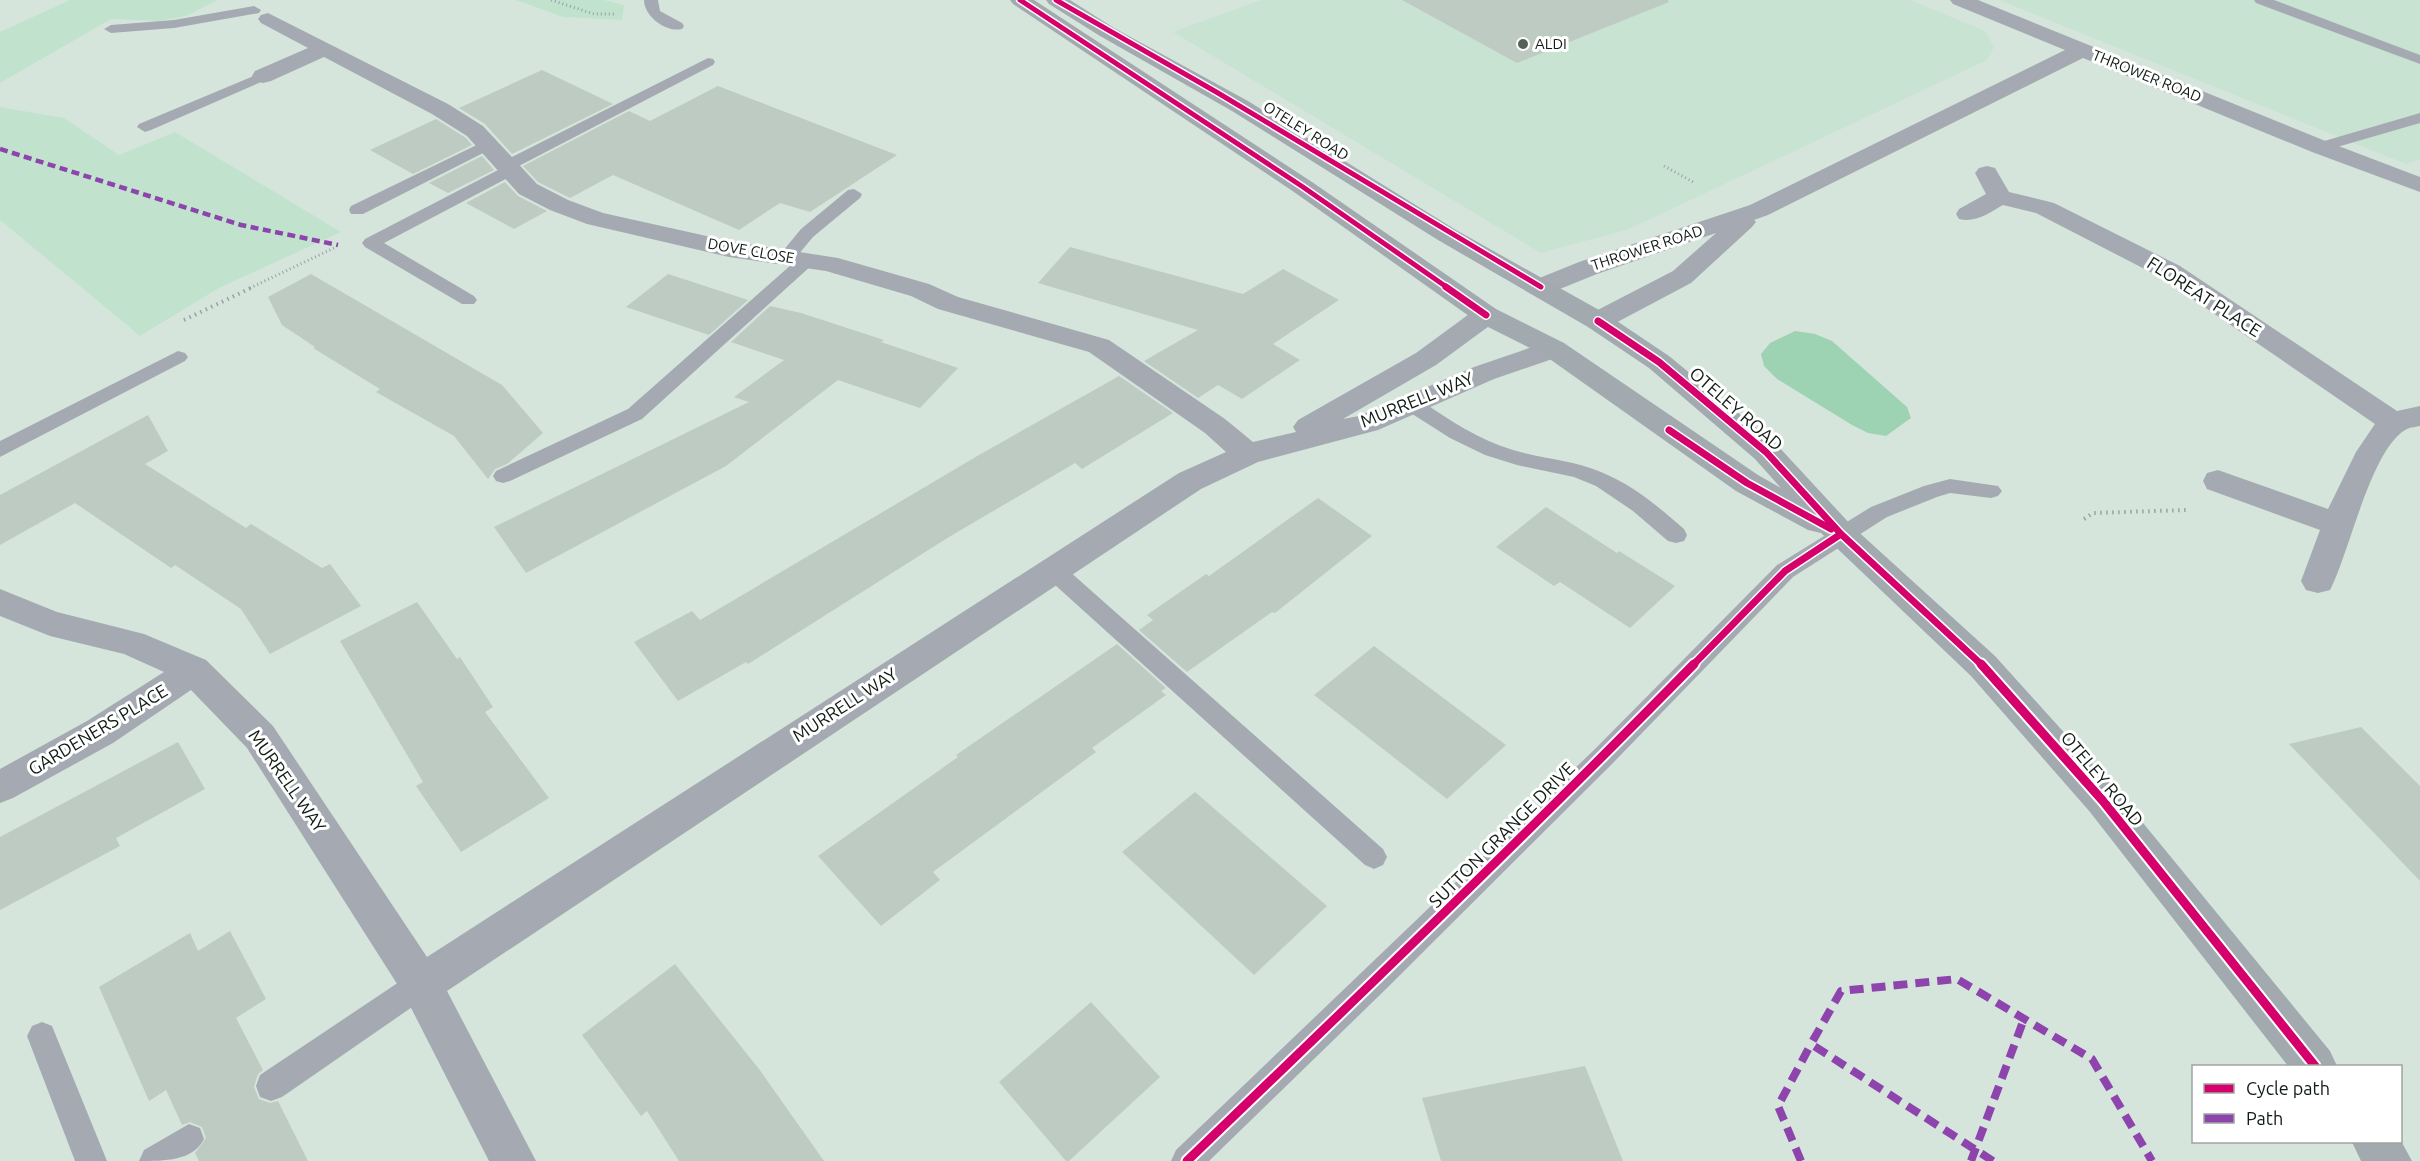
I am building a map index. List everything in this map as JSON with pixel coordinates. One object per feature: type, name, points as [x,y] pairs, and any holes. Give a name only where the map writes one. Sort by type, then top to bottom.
[{"type":"main road","name":"OTELEY ROAD","points":[[1020,0],[1303,187],[1486,315],[1554,349],[1747,483],[1841,534]]},
{"type":"main road","name":"OTELEY ROAD","points":[[1056,0],[1107,32],[1240,106],[1448,235],[1598,321],[1659,362],[1766,452],[1841,534],[1983,666],[2012,697],[2103,801],[2314,1065]]},
{"type":"main road","points":[[1486,315],[1541,288]]},
{"type":"main road","points":[[1554,349],[1598,321]]},
{"type":"main road","points":[[2376,1143],[2389,1161]]},
{"type":"street","points":[[1960,0],[2082,50]]},
{"type":"street","name":"DOVE CLOSE","points":[[256,9],[325,50],[440,108],[476,131],[528,189],[559,205],[596,219],[729,249],[840,267],[920,290],[948,303],[1099,346],[1215,426],[1263,450]]},
{"type":"street","points":[[263,76],[325,50]]},
{"type":"street","name":"THROWER ROAD","points":[[1541,288],[1588,268],[1754,213],[2082,50],[2320,147],[2420,185]]},
{"type":"street","points":[[1968,214],[2000,197],[1988,173]]},
{"type":"street","name":"FLOREAT PLACE","points":[[2000,197],[2045,208],[2171,272],[2407,420]]},
{"type":"street","name":"THROWER ROAD","points":[[1598,321],[1682,277],[1754,213]]},
{"type":"street","name":"MURRELL WAY","points":[[421,984],[1052,569],[1190,481],[1263,450],[1426,359],[1486,315]]},
{"type":"street","name":"MURRELL WAY","points":[[1263,450],[1368,423],[1484,372],[1554,349]]},
{"type":"street","points":[[2318,580],[2336,524],[2375,447],[2407,420]]},
{"type":"street","points":[[2229,485],[2336,524]]},
{"type":"street","name":"MURRELL WAY","points":[[0,602],[50,623],[132,643],[194,670],[260,737],[421,984],[513,1161]]},
{"type":"street","name":"GARDENERS PLACE","points":[[0,788],[100,732],[194,670]]},
{"type":"lane","points":[[2261,0],[2420,60]]},
{"type":"lane","points":[[653,7],[677,26]]},
{"type":"lane","points":[[111,29],[174,24],[256,9]]},
{"type":"lane","points":[[468,300],[371,243],[708,62]]},
{"type":"lane","points":[[145,127],[263,76]]},
{"type":"lane","points":[[2320,147],[2420,118]]},
{"type":"lane","points":[[357,210],[487,145]]},
{"type":"lane","points":[[503,476],[635,414],[796,259],[807,233],[854,194]]},
{"type":"lane","points":[[0,450],[178,357]]},
{"type":"lane","points":[[1413,405],[1458,435],[1506,455],[1560,466],[1601,480],[1638,501],[1676,535]]},
{"type":"lane","name":"SUTTON GRANGE DRIVE","points":[[1187,1161],[1376,980],[1594,765],[1785,571],[1879,512],[1931,490],[1950,486],[1991,491]]},
{"type":"lane","points":[[1052,569],[1374,857]]},
{"type":"lane","points":[[271,1086],[421,984]]},
{"type":"lane","points":[[42,1036],[91,1161]]},
{"type":"lane","points":[[155,1161],[189,1139]]},
{"type":"path","points":[[551,0],[594,14],[653,7]]},
{"type":"path","points":[[1664,166],[1695,183]]},
{"type":"path","points":[[2084,519],[2093,513],[2228,508],[2229,485]]},
{"type":"shaded area","points":[[70,0],[218,0],[186,16],[159,21],[111,19],[0,83],[0,32]]},
{"type":"shaded area","points":[[516,0],[604,0],[624,5],[622,20],[563,17]]},
{"type":"shaded area","points":[[1261,0],[1910,0],[1985,31],[1994,47],[1987,60],[1629,229],[1541,253],[1173,32]]},
{"type":"shaded area","points":[[1999,0],[2420,0],[2420,159],[2406,164]]},
{"type":"shaded area","points":[[0,107],[64,118],[119,155],[175,132],[341,232],[219,288],[140,336],[0,220]]},
{"type":"shaded area","points":[[1795,331],[1815,334],[1832,341],[1907,407],[1911,418],[1886,436],[1868,433],[1777,379],[1764,366],[1761,354],[1770,343]]},
{"type":"building","name":"ALDI","points":[[1402,0],[1668,0],[1669,2],[1517,63]]},
{"type":"building","points":[[542,70],[613,104],[512,154],[485,124],[459,108]]},
{"type":"building","points":[[718,86],[897,155],[810,212],[780,203],[739,230],[613,175],[570,198],[538,182],[523,166],[629,111],[650,121]]},
{"type":"building","points":[[436,119],[466,138],[472,145],[413,174],[370,150]]},
{"type":"building","points":[[482,156],[494,170],[448,193],[429,183]]},
{"type":"building","points":[[505,182],[518,196],[547,211],[514,229],[466,203]]},
{"type":"building","points":[[1070,247],[1243,294],[1283,269],[1339,300],[1273,344],[1300,360],[1242,399],[1218,385],[1198,398],[1144,361],[1198,330],[1038,283]]},
{"type":"building","points":[[311,274],[502,385],[543,433],[507,464],[495,469],[488,479],[454,436],[376,392],[380,389],[313,348],[315,347],[282,325],[268,297]]},
{"type":"building","points":[[668,274],[748,300],[709,335],[626,307]]},
{"type":"building","points":[[770,306],[801,313],[884,340],[881,342],[958,368],[920,408],[838,380],[726,466],[526,573],[494,527],[749,402],[734,397],[784,360],[731,342]]},
{"type":"building","points":[[1119,376],[1173,413],[1082,469],[1075,463],[949,537],[748,664],[746,662],[678,701],[634,642],[692,611],[700,620],[979,455]]},
{"type":"building","points":[[148,415],[168,451],[145,464],[246,528],[251,524],[322,568],[330,564],[361,606],[270,654],[241,609],[175,565],[171,568],[75,503],[0,545],[0,495]]},
{"type":"building","points":[[1318,498],[1372,536],[1275,613],[1272,612],[1187,672],[1139,630],[1153,620],[1147,615],[1206,574],[1209,576]]},
{"type":"building","points":[[1546,507],[1617,553],[1619,551],[1675,586],[1630,628],[1560,582],[1554,586],[1496,547]]},
{"type":"building","points":[[417,602],[457,659],[460,657],[493,707],[485,712],[549,798],[461,852],[416,786],[423,782],[340,641]]},
{"type":"building","points":[[1117,644],[1166,688],[1161,691],[1166,695],[1092,748],[1096,752],[933,872],[940,880],[881,926],[818,856],[958,757],[956,755]]},
{"type":"building","points":[[1374,646],[1506,745],[1447,799],[1314,695]]},
{"type":"building","points":[[2361,727],[2420,786],[2420,881],[2289,744]]},
{"type":"building","points":[[178,742],[205,789],[116,838],[120,846],[0,910],[0,837]]},
{"type":"building","points":[[1195,792],[1327,906],[1254,975],[1122,852]]},
{"type":"building","points":[[230,931],[266,999],[236,1018],[263,1070],[258,1074],[254,1087],[259,1099],[270,1103],[278,1101],[308,1161],[199,1161],[195,1153],[206,1138],[202,1127],[190,1122],[182,1125],[166,1090],[149,1101],[99,987],[190,933],[198,951]]},
{"type":"building","points":[[675,964],[759,1069],[824,1161],[679,1161],[647,1111],[641,1116],[582,1035]]},
{"type":"building","points":[[1091,1002],[1160,1077],[1069,1161],[1066,1161],[999,1082]]},
{"type":"building","points":[[1585,1066],[1623,1161],[1441,1161],[1422,1098]]},
{"type":"marked path","points":[[0,149],[241,225],[338,245]]},
{"type":"marked path","points":[[1993,1161],[1811,1044],[1841,991],[1957,979],[2092,1059],[2152,1161]]},
{"type":"marked path","points":[[1971,1161],[2024,1019]]},
{"type":"marked path","points":[[1801,1161],[1778,1106],[1811,1044]]},
{"type":"cycle path","points":[[1020,0],[1303,187],[1486,315]]},
{"type":"cycle path","points":[[1056,0],[1218,93],[1541,287]]},
{"type":"cycle path","points":[[1598,321],[1659,362],[1766,452],[1841,534],[1983,666],[2103,801],[2314,1065]]},
{"type":"cycle path","points":[[1669,430],[1747,483],[1831,529]]},
{"type":"cycle path","points":[[1187,1161],[1376,980],[1603,757],[1785,571],[1841,534]]},
{"type":"place","name":"ALDI","points":[[1523,44]]}]
